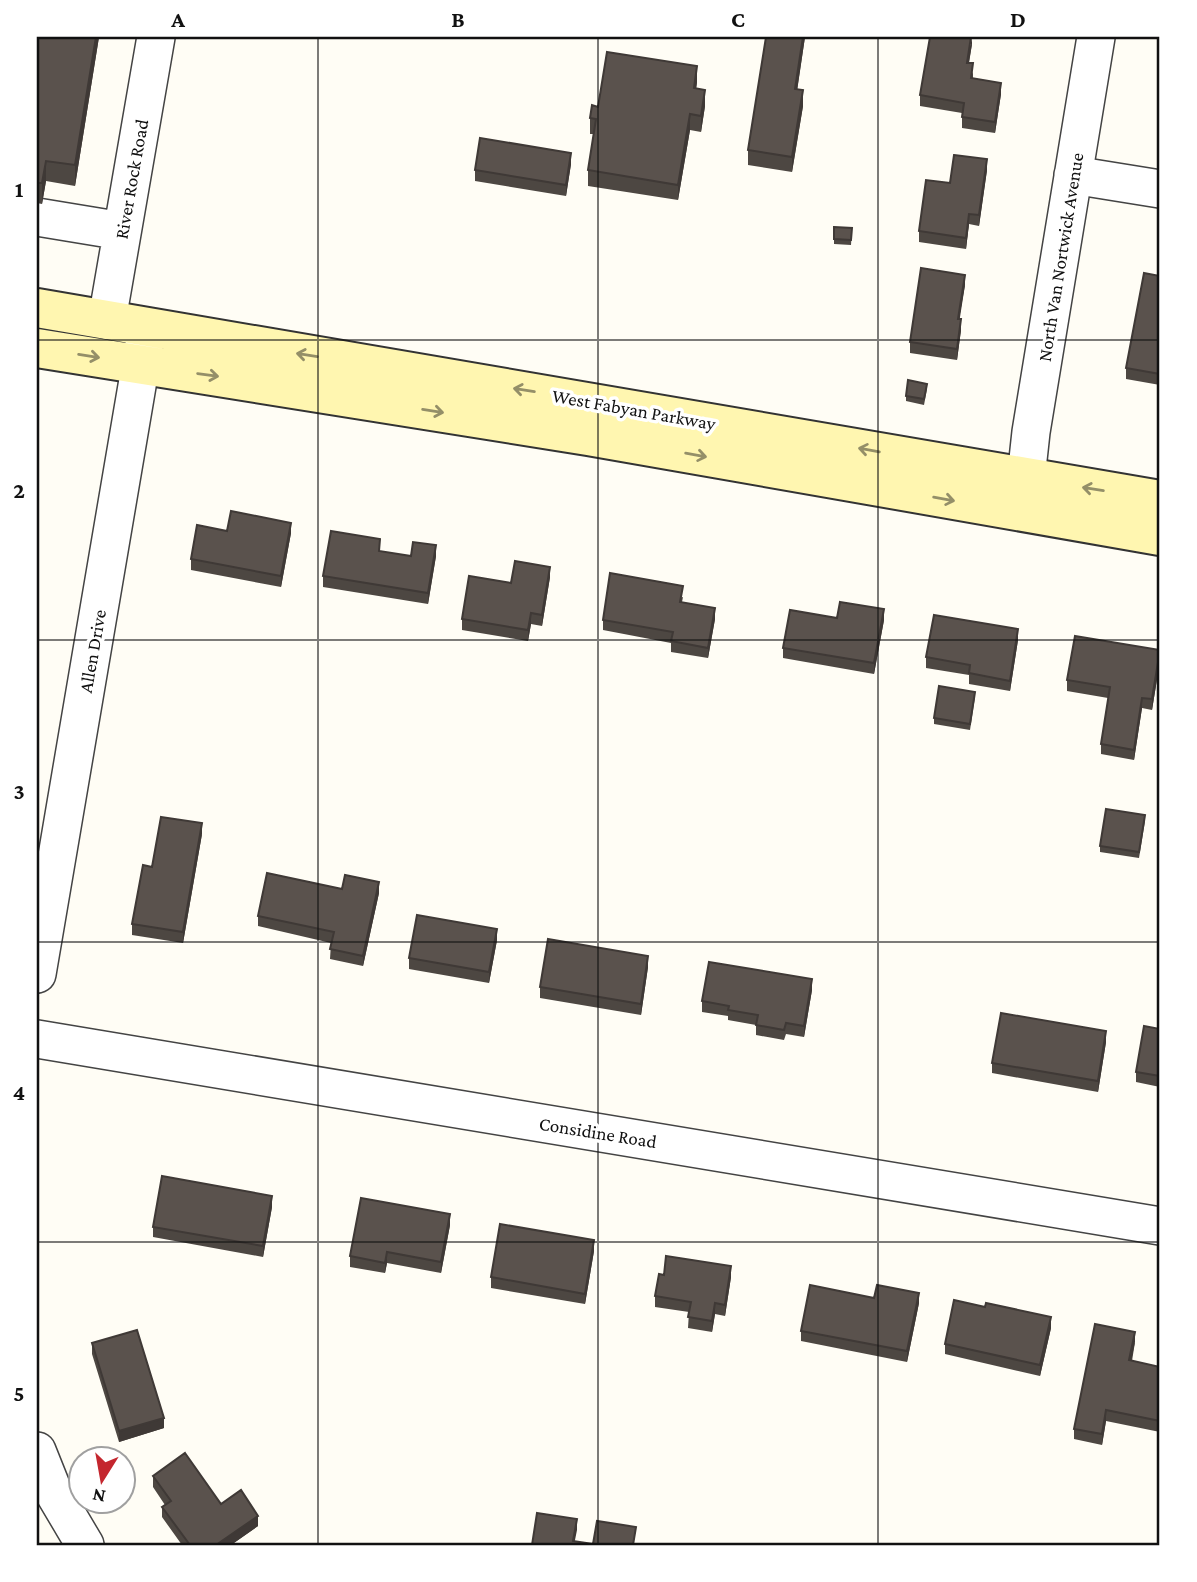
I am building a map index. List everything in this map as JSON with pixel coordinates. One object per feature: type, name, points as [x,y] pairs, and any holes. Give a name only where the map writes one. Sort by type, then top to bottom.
[{"type":"main road","name":"West Fabyan Parkway","points":[[37,309],[107,320],[144,347],[602,439],[1160,536]]},
{"type":"main road","name":"West Fabyan Parkway","points":[[144,347],[575,398],[1160,500]]},
{"type":"main road","points":[[37,348],[144,347]]},
{"type":"street","name":"River Rock Road","points":[[107,320],[156,37]]},
{"type":"street","name":"North Van Nortwick Avenue","points":[[1026,478],[1031,432],[1096,37]]},
{"type":"street","points":[[1073,175],[1160,189]]},
{"type":"street","points":[[37,217],[122,232]]},
{"type":"street","name":"Allen Drive","points":[[37,974],[144,347]]},
{"type":"street","name":"Considine Road","points":[[37,1039],[1160,1226]]},
{"type":"street","points":[[37,1451],[53,1491],[85,1545]]},
{"type":"building","points":[[37,37],[96,37],[75,165],[46,161],[42,183],[37,183]]},
{"type":"building","points":[[766,37],[803,37],[795,89],[803,90],[792,157],[748,150]]},
{"type":"building","points":[[930,37],[971,37],[967,63],[973,63],[971,78],[1001,83],[995,122],[962,117],[964,103],[920,95]]},
{"type":"building","points":[[607,52],[697,66],[694,88],[705,90],[701,116],[690,114],[678,185],[588,170],[596,119],[590,118],[592,105],[598,107]]},
{"type":"building","points":[[480,138],[571,153],[566,185],[475,170]]},
{"type":"building","points":[[954,155],[987,159],[979,215],[969,214],[966,238],[919,231],[926,180],[950,183]]},
{"type":"building","points":[[834,227],[852,228],[851,240],[834,239]]},
{"type":"building","points":[[921,268],[965,275],[958,319],[961,319],[957,349],[910,342]]},
{"type":"building","points":[[1144,273],[1160,276],[1160,374],[1126,368]]},
{"type":"building","points":[[908,380],[927,384],[924,399],[906,396]]},
{"type":"building","points":[[231,511],[291,523],[281,576],[191,559],[197,525],[227,531]]},
{"type":"building","points":[[331,531],[380,539],[379,551],[411,556],[413,542],[436,545],[428,593],[323,576]]},
{"type":"building","points":[[515,561],[550,567],[542,615],[531,613],[528,630],[462,619],[469,576],[511,583]]},
{"type":"building","points":[[610,573],[683,586],[680,602],[715,608],[708,648],[671,641],[673,632],[603,620]]},
{"type":"building","points":[[840,602],[884,609],[874,663],[783,648],[790,610],[837,618]]},
{"type":"building","points":[[934,615],[1018,629],[1010,681],[969,673],[970,665],[926,657]]},
{"type":"building","points":[[1075,636],[1160,650],[1152,699],[1142,698],[1134,750],[1101,744],[1110,687],[1067,680]]},
{"type":"building","points":[[939,686],[975,692],[970,724],[934,718]]},
{"type":"building","points":[[1106,809],[1145,815],[1139,852],[1100,846]]},
{"type":"building","points":[[161,817],[202,823],[183,932],[132,924],[143,865],[152,867]]},
{"type":"building","points":[[267,873],[342,889],[345,875],[379,882],[363,956],[330,949],[334,932],[258,916]]},
{"type":"building","points":[[417,915],[497,929],[489,972],[409,958]]},
{"type":"building","points":[[548,939],[648,956],[641,1004],[540,987]]},
{"type":"building","points":[[709,962],[812,979],[804,1026],[786,1023],[784,1030],[756,1025],[758,1015],[728,1010],[729,1006],[702,1001]]},
{"type":"building","points":[[1001,1013],[1106,1031],[1098,1081],[992,1063]]},
{"type":"building","points":[[1144,1026],[1160,1029],[1160,1076],[1136,1072]]},
{"type":"building","points":[[162,1176],[272,1196],[263,1246],[153,1227]]},
{"type":"building","points":[[361,1198],[450,1214],[441,1262],[387,1252],[385,1263],[350,1256]]},
{"type":"building","points":[[500,1224],[594,1240],[585,1294],[491,1277]]},
{"type":"building","points":[[666,1256],[731,1266],[725,1305],[715,1303],[712,1321],[688,1317],[691,1302],[655,1296],[659,1274],[664,1275]]},
{"type":"building","points":[[810,1285],[874,1298],[877,1285],[919,1293],[907,1351],[801,1331]]},
{"type":"building","points":[[954,1300],[985,1307],[986,1303],[1051,1317],[1040,1365],[945,1344]]},
{"type":"building","points":[[1095,1324],[1135,1332],[1129,1360],[1160,1367],[1160,1421],[1106,1410],[1102,1434],[1074,1429]]},
{"type":"building","points":[[137,1330],[164,1418],[119,1431],[92,1343]]},
{"type":"building","points":[[185,1453],[221,1504],[241,1490],[258,1516],[216,1545],[190,1545],[162,1507],[171,1501],[153,1476]]},
{"type":"building","points":[[537,1513],[577,1519],[573,1541],[593,1544],[597,1521],[636,1527],[633,1545],[532,1545]]}]
